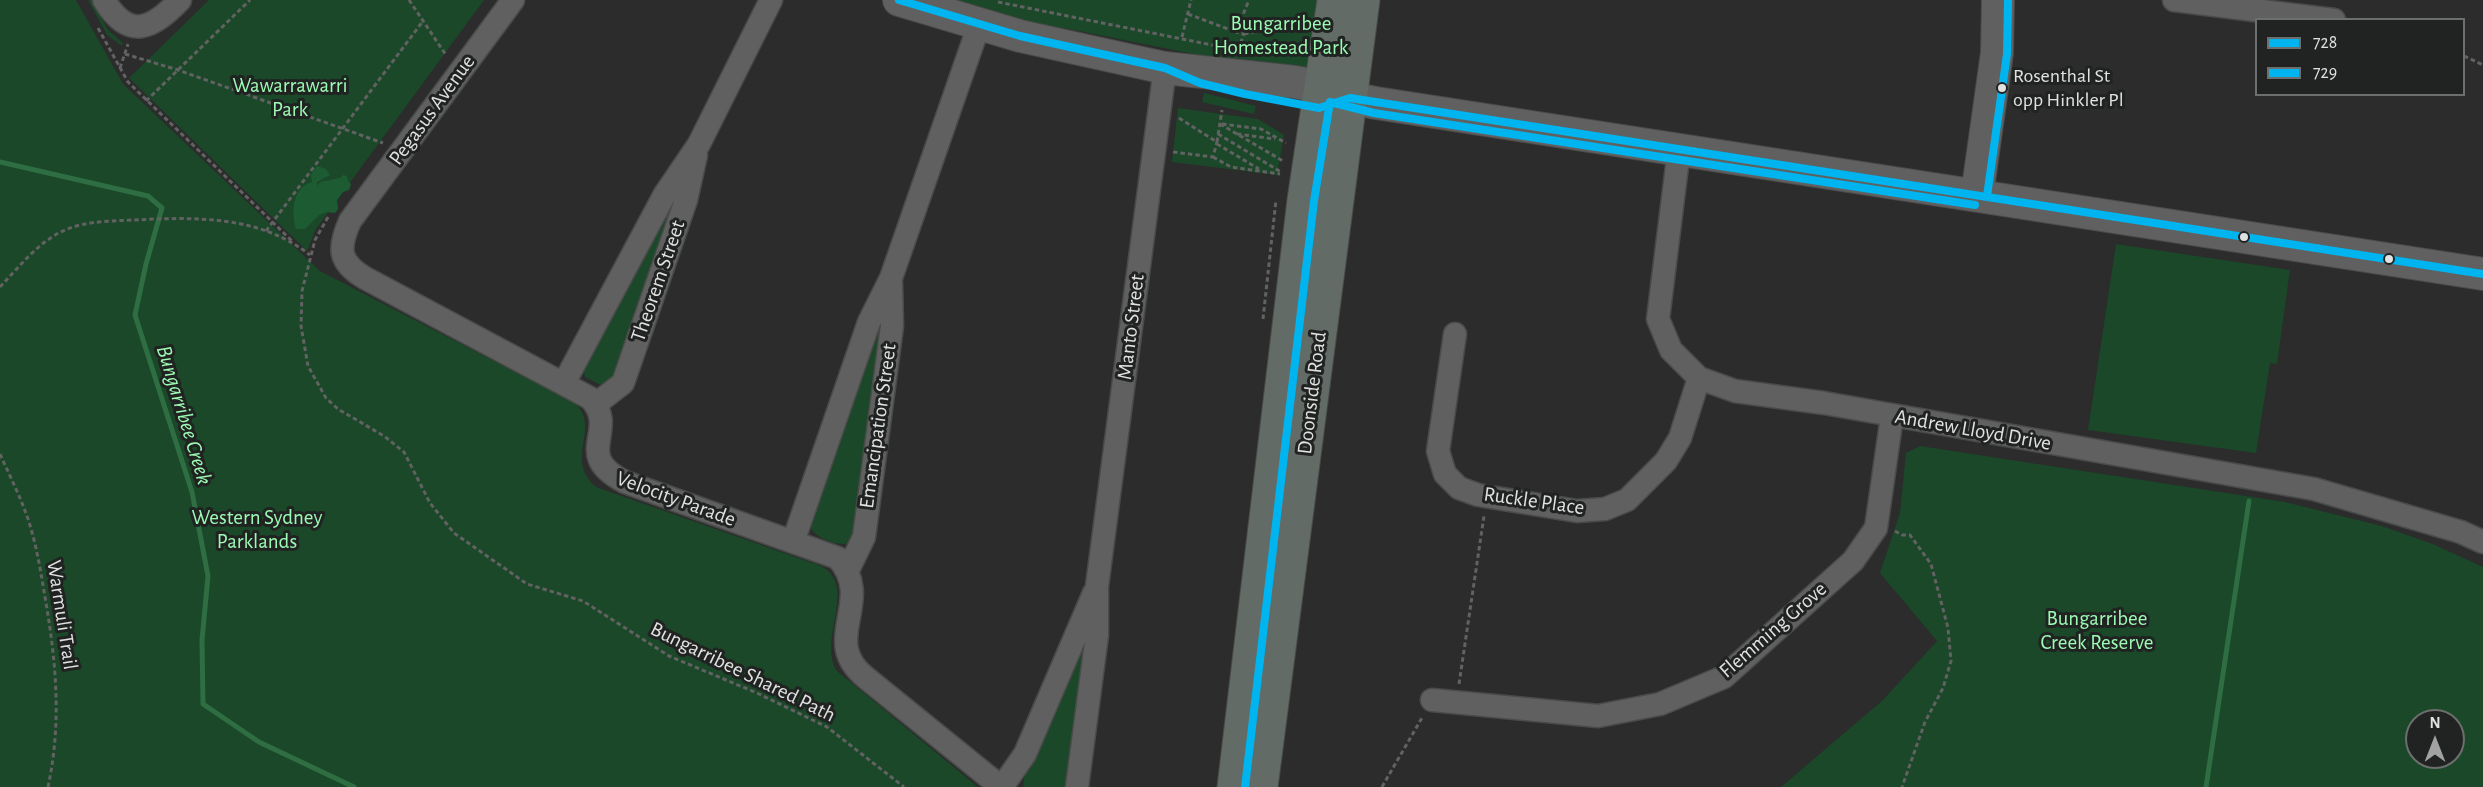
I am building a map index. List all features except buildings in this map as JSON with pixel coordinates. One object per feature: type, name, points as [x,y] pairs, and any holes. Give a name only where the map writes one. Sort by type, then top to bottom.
[{"type":"main road","name":"Doonside Road","points":[[1261,787],[1330,98],[1334,0]]},
{"type":"main road","name":"Doonside Road","points":[[1234,787],[1303,212],[1330,98],[1363,0]]},
{"type":"street","points":[[99,10],[134,28],[146,26],[180,0]]},
{"type":"street","name":"Pegasus Avenue","points":[[513,0],[350,221],[342,251],[347,265],[354,272],[564,383]]},
{"type":"street","name":"Theorem Street","points":[[564,383],[664,194],[699,144],[771,0]]},
{"type":"street","points":[[899,0],[984,13],[1165,68],[1202,70],[1330,98],[2483,274]]},
{"type":"street","points":[[1977,195],[1998,53],[1998,0]]},
{"type":"street","points":[[2174,0],[2318,18]]},
{"type":"street","name":"Emancipation Street","points":[[793,542],[869,322],[891,278],[984,13]]},
{"type":"street","name":"Manto Street","points":[[1077,787],[1096,635],[1097,586],[1165,68]]},
{"type":"street","name":"Theorem Street","points":[[596,404],[623,383],[686,200],[699,144]]},
{"type":"street","name":"Andrew Lloyd Drive","points":[[1679,150],[1658,319],[1671,350],[1699,378],[1735,391],[2314,489],[2461,532],[2483,542]]},
{"type":"street","name":"Emancipation Street","points":[[848,570],[864,537],[892,326],[891,278]]},
{"type":"street","name":"Ruckle Place","points":[[1455,334],[1438,450],[1439,462],[1445,474],[1459,488],[1487,496],[1578,511],[1605,509],[1627,500],[1666,461],[1680,438],[1699,378]]},
{"type":"street","points":[[564,383],[596,404]]},
{"type":"street","name":"Velocity Parade","points":[[596,404],[601,424],[598,458],[607,473],[625,482],[832,555],[848,570]]},
{"type":"street","name":"Flemming Grove","points":[[1432,700],[1598,716],[1660,704],[1724,677],[1853,561],[1876,528],[1892,416]]},
{"type":"street","points":[[848,570],[852,592],[846,644],[849,661],[865,677],[1001,787]]},
{"type":"street","name":"Manto Street","points":[[1001,787],[1025,754],[1097,586]]},
{"type":"path","points":[[146,101],[250,0]]},
{"type":"path","points":[[410,0],[447,57]]},
{"type":"path","points":[[984,13],[1182,37],[1191,0]]},
{"type":"path","points":[[1236,32],[1249,0]]},
{"type":"path","points":[[99,10],[120,68],[128,82],[294,242]]},
{"type":"path","points":[[1188,14],[1244,34],[1309,21]]},
{"type":"path","points":[[266,231],[423,21]]},
{"type":"path","points":[[120,68],[134,28]]},
{"type":"path","points":[[1238,50],[1244,34]]},
{"type":"path","points":[[125,54],[178,70],[383,143]]},
{"type":"path","points":[[2465,57],[2483,64]]},
{"type":"path","points":[[1213,157],[1222,110]]},
{"type":"path","points":[[1175,115],[1262,171]]},
{"type":"path","points":[[1220,124],[1283,161]]},
{"type":"path","points":[[1220,124],[1261,129],[1286,143]]},
{"type":"path","points":[[1235,133],[1278,139]]},
{"type":"path","points":[[1171,152],[1213,157],[1232,167],[1281,173],[1218,134]]},
{"type":"path","points":[[0,287],[46,241],[66,229],[96,222],[172,218],[233,221],[294,242]]},
{"type":"path","name":"Bungarribee Shared Path","points":[[294,242],[310,255],[302,291],[301,326],[308,366],[316,382],[338,409],[390,440],[404,452],[429,503],[464,541],[528,584],[583,601],[669,656],[757,693],[827,727],[904,787]]},
{"type":"path","name":"Warmuli Trail","points":[[0,454],[25,508],[38,556],[54,652],[58,698],[55,754],[48,787]]},
{"type":"path","points":[[1456,702],[1487,496]]},
{"type":"path","points":[[1876,528],[1911,535],[1931,564],[1948,628],[1951,661],[1948,675],[1925,722],[1902,787]]},
{"type":"path","points":[[1382,787],[1432,700]]},
{"type":"green space","name":"Western Sydney Parklands","points":[[0,0],[76,0],[123,84],[320,271],[575,403],[585,423],[583,465],[587,476],[596,487],[821,566],[832,575],[837,586],[831,644],[832,658],[837,671],[978,787],[0,787]]},
{"type":"green space","points":[[88,0],[92,0],[108,30],[123,43],[122,46],[107,35]]},
{"type":"green space","name":"Wawarrawarri Park","points":[[209,0],[484,0],[316,229],[307,251],[129,78]]},
{"type":"green space","name":"Bungarribee Homestead Park","points":[[932,0],[1323,0],[1314,58],[1305,69],[1288,73],[1069,29],[1020,22]]},
{"type":"green space","points":[[1204,93],[1256,106],[1254,114],[1202,102]]},
{"type":"green space","points":[[1178,108],[1258,119],[1284,135],[1277,175],[1172,162]]},
{"type":"green space","points":[[317,166],[326,169],[330,175],[317,182],[317,186],[320,182],[340,178],[343,175],[347,176],[351,184],[349,190],[343,192],[337,200],[338,209],[335,213],[327,212],[319,215],[305,229],[296,229],[294,209],[297,195],[305,185],[312,182],[311,175]]},
{"type":"green space","points":[[671,198],[676,199],[618,373],[605,387],[585,377],[583,368]]},
{"type":"green space","points":[[2116,244],[2290,270],[2277,364],[2270,363],[2256,453],[2088,430]]},
{"type":"green space","points":[[882,322],[858,532],[852,542],[834,543],[821,538],[809,525],[877,324]]},
{"type":"green space","name":"Bungarribee Creek Reserve","points":[[1920,446],[2285,502],[2382,526],[2435,545],[2483,567],[2483,787],[1781,787],[1883,700],[1937,641],[1880,573],[1900,513],[1906,453]]},
{"type":"green space","points":[[1088,633],[1069,787],[1023,787],[1025,771]]},
{"type":"waterway","name":"Bungarribee Creek","points":[[0,162],[148,196],[162,208],[146,264],[135,315],[192,492],[208,576],[202,640],[203,704],[259,742],[354,787]]},
{"type":"waterway","points":[[2206,787],[2249,501]]},
{"type":"transit line","name":"728","points":[[899,0],[1020,36],[1165,68],[1200,83],[1319,108],[1350,98],[2483,274]]},
{"type":"transit line","name":"729","points":[[1987,196],[2007,54],[2008,0]]},
{"type":"transit line","name":"729","points":[[1245,787],[1314,201],[1330,102],[1374,113],[1975,205]]},
{"type":"place","name":"Rosenthal St opp Hinkler Pl","points":[[2002,88]]}]
